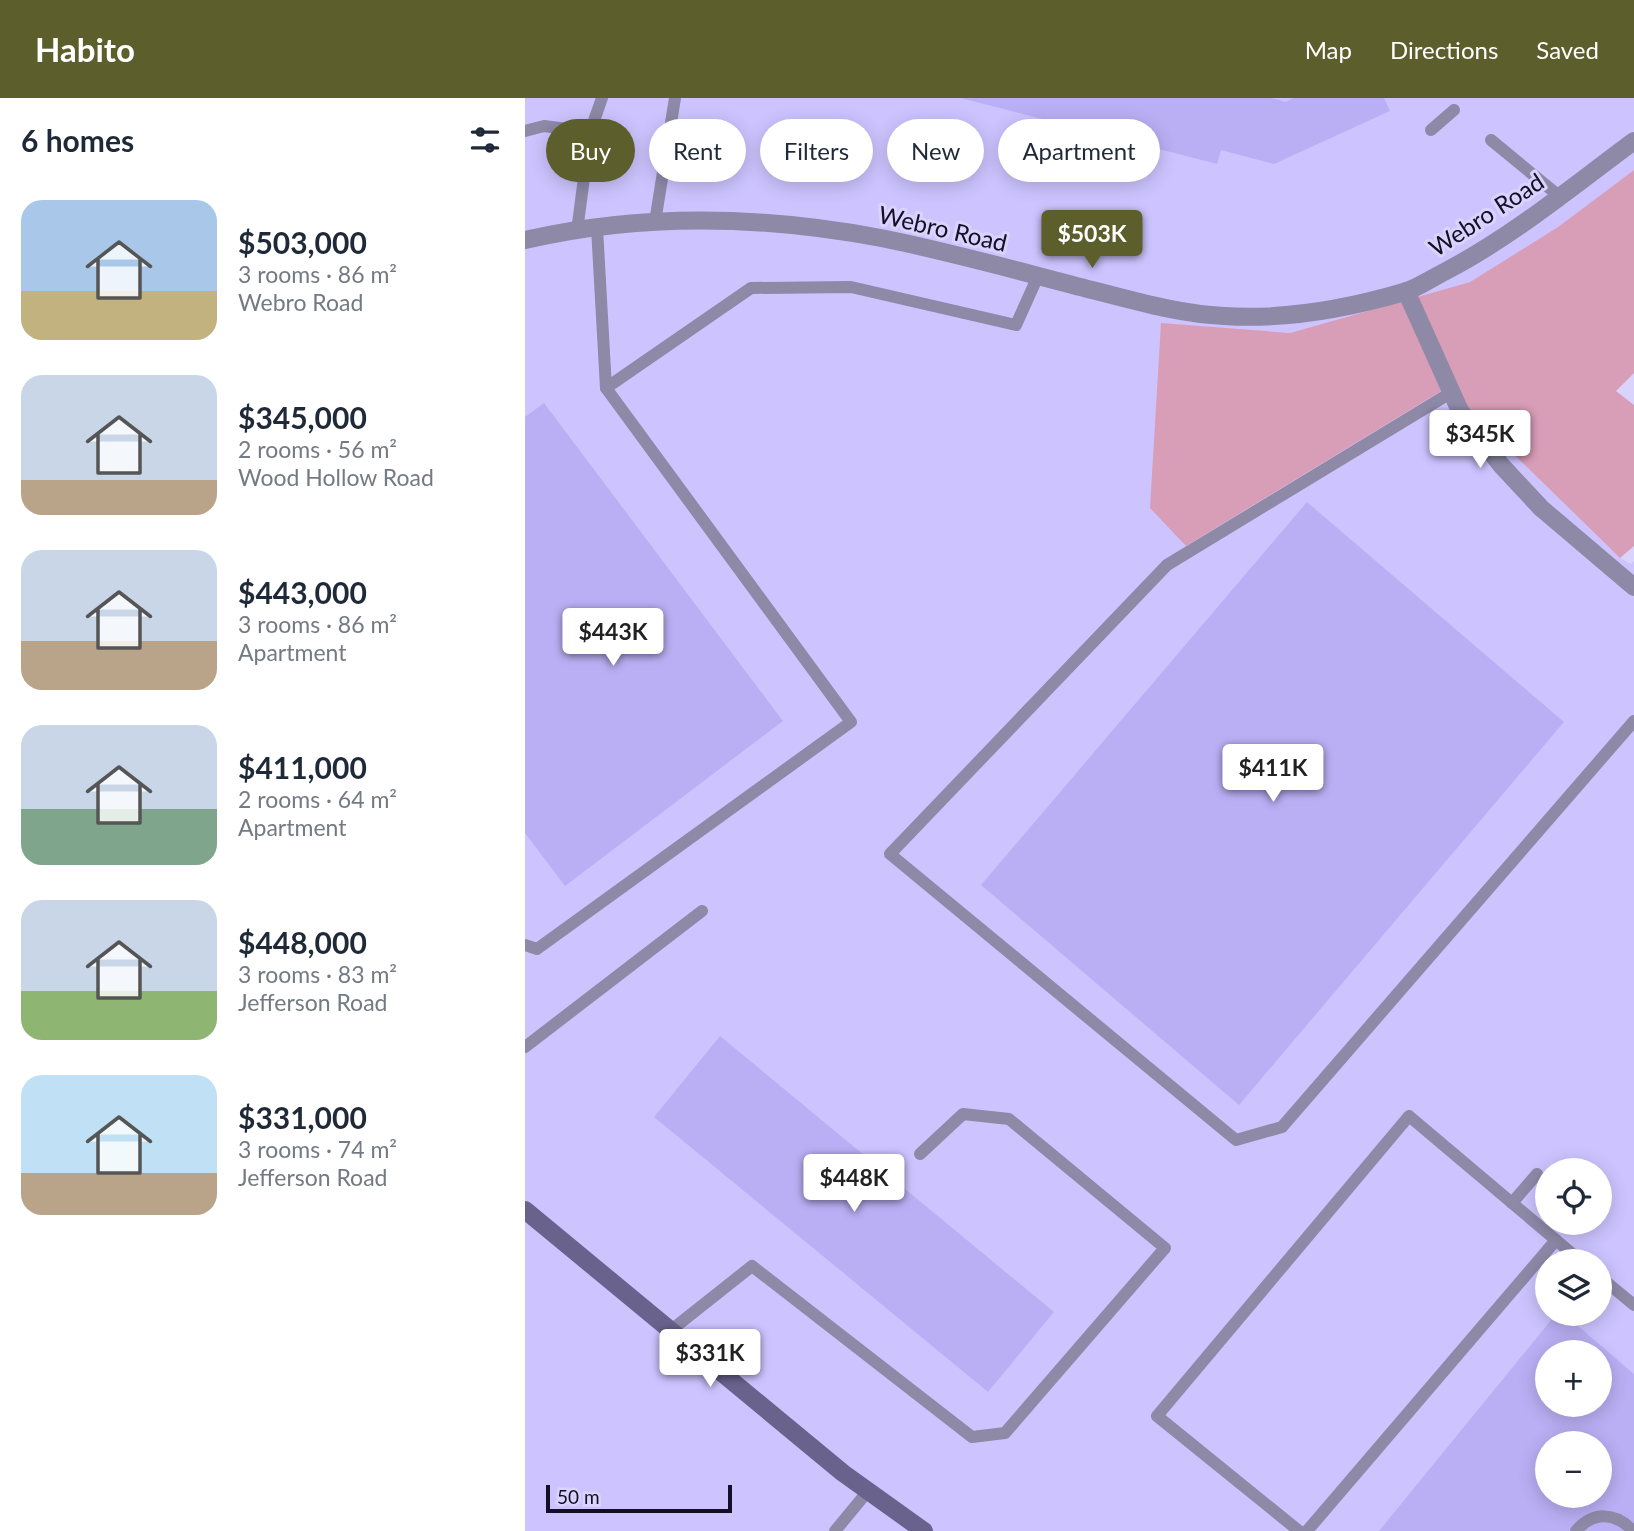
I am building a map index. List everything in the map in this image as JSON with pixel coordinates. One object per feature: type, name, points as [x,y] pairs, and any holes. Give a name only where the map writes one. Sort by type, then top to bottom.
[{"type":"main road","points":[[525,1210],[868,1491],[924,1531]]},
{"type":"street","name":"Webro Road","points":[[525,240],[655,222],[746,221],[797,225],[880,238],[1174,311],[1225,316],[1276,316],[1327,310],[1406,292],[1497,241],[1634,141]]},
{"type":"street","points":[[1406,292],[1461,411],[1501,465],[1532,499],[1634,587]]},
{"type":"lane","points":[[595,119],[602,98]]},
{"type":"lane","points":[[655,222],[675,98]]},
{"type":"lane","points":[[1431,130],[1454,110]]},
{"type":"lane","points":[[525,131],[546,126]]},
{"type":"lane","points":[[1491,140],[1559,196]]},
{"type":"lane","points":[[577,231],[583,182]]},
{"type":"lane","points":[[525,945],[537,949],[851,722],[606,388],[597,228]]},
{"type":"lane","points":[[606,388],[751,288],[851,286],[1016,324],[1038,276]]},
{"type":"lane","points":[[1452,392],[1167,565],[890,854],[1236,1140],[1282,1127],[1634,721]]},
{"type":"lane","points":[[525,1047],[702,911]]},
{"type":"lane","points":[[670,1331],[752,1266],[971,1437],[1005,1433],[1165,1248],[1009,1119],[963,1114],[920,1154]]},
{"type":"lane","points":[[1299,1531],[1157,1416],[1409,1116],[1567,1249]]},
{"type":"lane","points":[[1512,1203],[1535,1176]]},
{"type":"lane","points":[[1307,1531],[1556,1240]]},
{"type":"lane","points":[[1612,1287],[1634,1305]]},
{"type":"lane","points":[[835,1531],[868,1491]]},
{"type":"lane","points":[[1576,1531],[1584,1522],[1605,1515],[1631,1522]]},
{"type":"shaded area","points":[[525,98],[1634,98],[1634,170],[1558,227],[1470,282],[1290,333],[1161,324],[1186,546],[1446,388],[1620,558],[1631,564],[1634,561],[1634,1531],[525,1531]]},
{"type":"shaded area","points":[[1634,170],[1634,373],[1616,391],[1634,405],[1634,546],[1620,558],[1446,388],[1186,546],[1150,508],[1161,323],[1290,333],[1470,282],[1558,227]]},
{"type":"building","points":[[961,98],[1272,98],[1286,102],[1293,98],[1384,98],[1390,111],[1274,164],[1221,150],[1217,164],[1160,149],[1160,119],[1042,119]]},
{"type":"building","points":[[544,403],[783,721],[565,886],[525,833],[525,417]]},
{"type":"building","points":[[1307,502],[1564,722],[1239,1105],[981,885]]},
{"type":"building","points":[[720,1036],[1054,1312],[988,1392],[654,1117]]},
{"type":"building","points":[[1546,1326],[1578,1326],[1594,1340],[1535,1340],[1535,1417],[1612,1417],[1612,1355],[1634,1374],[1634,1531],[1379,1531]]}]
